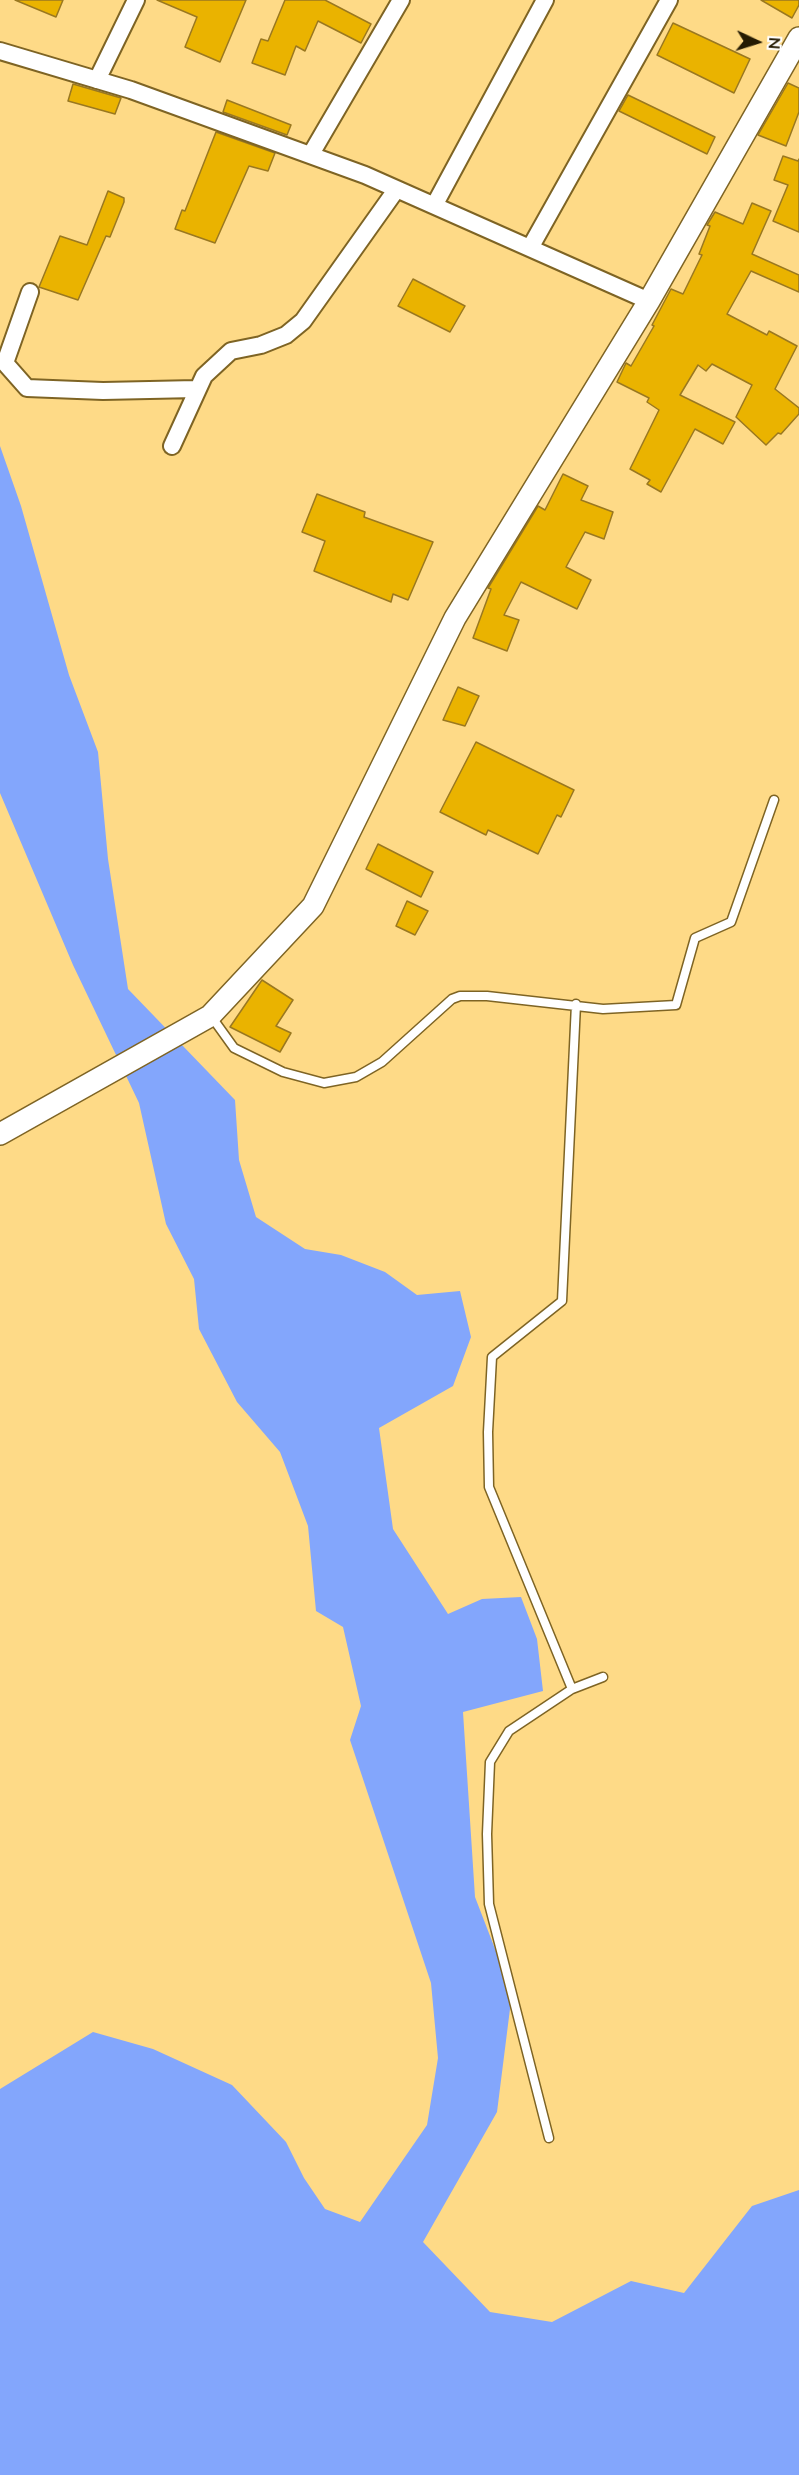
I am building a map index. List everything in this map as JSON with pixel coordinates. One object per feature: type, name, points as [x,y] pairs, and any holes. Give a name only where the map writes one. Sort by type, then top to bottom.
[{"type":"street","points":[[97,80],[136,0]]},
{"type":"street","points":[[311,154],[401,0]]},
{"type":"street","points":[[435,204],[545,0]]},
{"type":"street","points":[[530,248],[669,0]]},
{"type":"street","points":[[0,1134],[210,1016],[313,906],[455,618],[649,300],[799,38]]},
{"type":"street","points":[[0,51],[97,80],[311,154],[435,204],[649,300]]},
{"type":"street","points":[[172,446],[196,389],[204,376],[231,351],[261,345],[286,335],[303,321],[396,190]]},
{"type":"street","points":[[30,292],[5,363],[27,388],[103,391],[196,389]]},
{"type":"lane","points":[[210,1016],[234,1048],[283,1072],[324,1083],[356,1077],[382,1062],[452,999],[460,996],[487,996],[576,1004],[603,1009],[676,1005],[695,938],[731,922],[774,800]]},
{"type":"lane","points":[[572,1689],[489,1488],[488,1432],[492,1357],[562,1301],[576,1004]]},
{"type":"lane","points":[[549,2138],[489,1904],[487,1834],[490,1762],[509,1731],[572,1689],[603,1677]]},
{"type":"water","points":[[0,446],[21,506],[69,675],[98,752],[108,859],[128,989],[235,1100],[239,1160],[256,1217],[305,1249],[341,1255],[385,1272],[417,1295],[460,1291],[471,1337],[453,1386],[379,1428],[393,1529],[448,1614],[482,1599],[521,1597],[537,1639],[543,1691],[463,1712],[475,1897],[512,1993],[497,2112],[423,2242],[490,2312],[552,2322],[631,2281],[684,2293],[752,2206],[799,2190],[799,2475],[0,2475],[0,2089],[93,2032],[153,2049],[232,2085],[286,2142],[304,2178],[325,2209],[360,2222],[427,2125],[438,2058],[431,1983],[350,1740],[361,1706],[343,1627],[316,1611],[308,1526],[280,1452],[237,1402],[199,1329],[194,1279],[166,1224],[139,1103],[73,965],[0,793]]},
{"type":"building","points":[[15,0],[63,0],[56,17]]},
{"type":"building","points":[[157,0],[246,0],[220,62],[185,47],[197,17]]},
{"type":"building","points":[[285,0],[325,0],[371,24],[361,43],[318,21],[305,51],[296,46],[285,75],[252,63],[261,39],[268,41]]},
{"type":"building","points":[[761,0],[799,0],[799,5],[792,18]]},
{"type":"building","points":[[673,23],[750,59],[734,93],[657,55]]},
{"type":"building","points":[[788,83],[799,88],[799,112],[786,146],[758,135]]},
{"type":"building","points":[[73,84],[121,98],[115,114],[68,101]]},
{"type":"building","points":[[628,95],[715,137],[707,154],[619,111]]},
{"type":"building","points":[[227,100],[291,125],[287,135],[223,112]]},
{"type":"building","points":[[216,132],[275,153],[268,171],[249,166],[215,243],[175,229],[182,210],[185,211]]},
{"type":"building","points":[[783,156],[798,161],[799,159],[799,232],[773,221],[788,185],[774,180]]},
{"type":"building","points":[[108,191],[124,198],[124,202],[110,237],[106,236],[78,300],[39,287],[60,236],[87,245]]},
{"type":"building","points":[[752,203],[771,211],[752,254],[799,275],[799,292],[751,271],[727,314],[767,335],[769,331],[797,346],[775,389],[799,408],[799,414],[781,434],[778,433],[766,445],[736,417],[752,385],[712,364],[706,371],[698,365],[680,395],[735,422],[723,444],[695,429],[661,492],[647,484],[650,480],[630,469],[659,410],[647,402],[649,398],[617,382],[626,363],[631,366],[654,326],[652,325],[671,289],[683,294],[702,255],[699,254],[710,226],[707,225],[715,212],[743,224]]},
{"type":"building","points":[[413,279],[465,306],[450,332],[398,306]]},
{"type":"building","points":[[563,474],[588,486],[581,500],[613,512],[604,539],[585,532],[566,567],[591,580],[577,609],[521,582],[504,615],[519,620],[507,651],[473,638],[491,589],[488,588],[538,506],[545,510]]},
{"type":"building","points":[[317,494],[365,512],[364,517],[433,542],[408,600],[393,594],[391,602],[314,571],[325,541],[302,532]]},
{"type":"building","points":[[458,687],[479,696],[465,726],[443,720]]},
{"type":"building","points":[[476,742],[574,790],[561,817],[557,815],[538,854],[488,830],[486,835],[440,812]]},
{"type":"building","points":[[378,844],[433,872],[421,897],[366,869]]},
{"type":"building","points":[[407,901],[428,911],[415,935],[396,926]]},
{"type":"building","points":[[262,980],[293,1000],[276,1026],[291,1033],[280,1052],[230,1027]]}]
